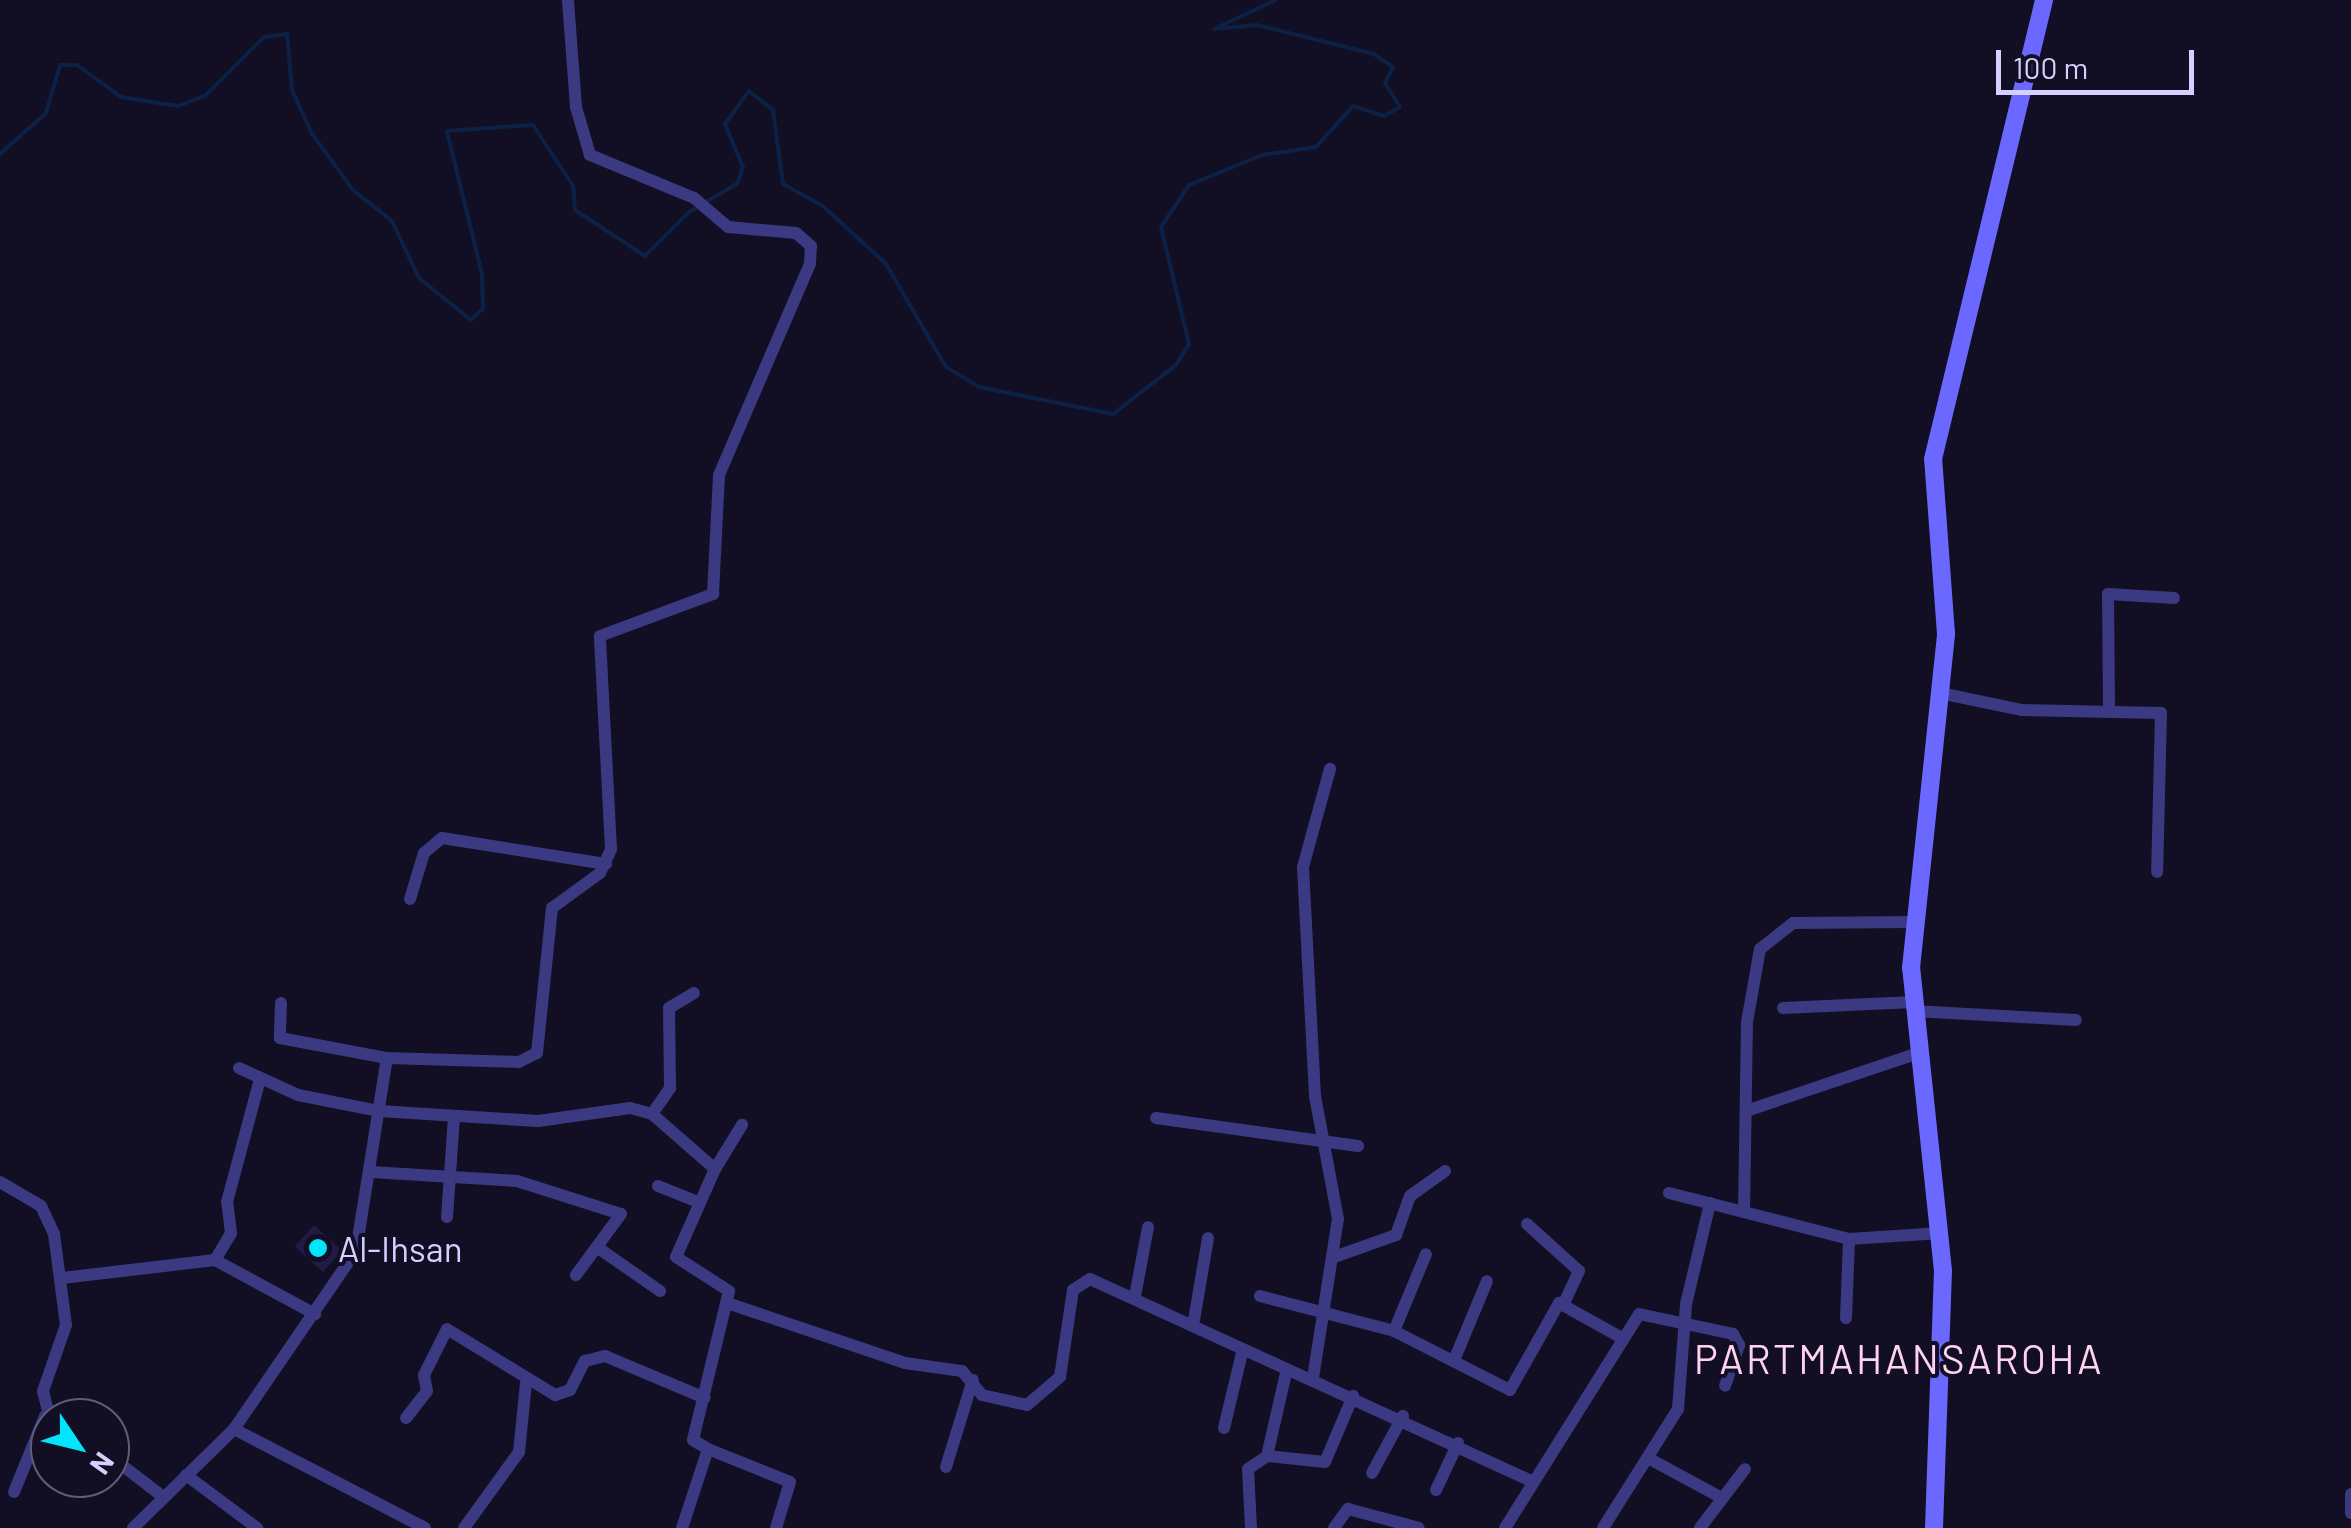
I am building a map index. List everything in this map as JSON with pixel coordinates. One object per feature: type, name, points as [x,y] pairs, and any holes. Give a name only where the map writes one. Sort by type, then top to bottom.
[{"type":"main road","points":[[1934,1528],[1945,1367],[1941,1233],[1918,1053],[1913,922],[1940,694],[1945,578],[1933,459],[2044,0]]},
{"type":"street","points":[[282,1003],[280,1038],[387,1058],[520,1062],[537,1053],[552,908],[606,864],[614,818],[600,636],[714,594],[719,475],[813,254],[796,233],[722,224],[694,198],[590,155],[576,107],[568,0]]},
{"type":"street","points":[[2109,706],[2108,594],[2174,598]]},
{"type":"street","points":[[1940,694],[2022,710],[2109,706],[2165,717],[2156,872]]},
{"type":"street","points":[[1313,1378],[1329,1312],[1336,1256],[1330,1142],[1314,1092],[1302,876],[1330,769]]},
{"type":"street","points":[[410,899],[424,853],[442,838],[606,864]]},
{"type":"street","points":[[1744,1212],[1752,970],[1769,938],[1793,923],[1913,922]]},
{"type":"street","points":[[652,1114],[670,1088],[669,1008],[694,993]]},
{"type":"street","points":[[1783,1008],[1914,1007],[2076,1020]]},
{"type":"street","points":[[1749,1110],[1918,1053]]},
{"type":"street","points":[[133,1528],[234,1429],[362,1240],[387,1058]]},
{"type":"street","points":[[239,1068],[260,1079],[379,1111],[454,1116],[652,1114],[716,1169]]},
{"type":"street","points":[[215,1260],[231,1233],[226,1202],[260,1079]]},
{"type":"street","points":[[447,1217],[454,1116]]},
{"type":"street","points":[[1156,1118],[1358,1146]]},
{"type":"street","points":[[742,1125],[698,1202],[676,1257],[723,1280],[727,1303],[693,1440],[789,1480],[776,1528]]},
{"type":"street","points":[[1336,1256],[1396,1235],[1410,1196],[1444,1171]]},
{"type":"street","points":[[371,1172],[449,1182],[518,1181],[594,1201],[621,1215],[602,1250],[576,1276]]},
{"type":"street","points":[[0,1182],[42,1206],[62,1278],[65,1346],[43,1391],[44,1398]]},
{"type":"street","points":[[658,1186],[698,1202]]},
{"type":"street","points":[[1669,1193],[1849,1239],[1941,1233]]},
{"type":"street","points":[[1603,1528],[1678,1409],[1684,1320],[1710,1203]]},
{"type":"street","points":[[1260,1296],[1394,1332],[1516,1388],[1580,1271],[1527,1224]]},
{"type":"street","points":[[1134,1296],[1148,1227]]},
{"type":"street","points":[[1194,1320],[1208,1238]]},
{"type":"street","points":[[1846,1318],[1849,1239]]},
{"type":"street","points":[[602,1250],[660,1291]]},
{"type":"street","points":[[1394,1332],[1426,1254]]},
{"type":"street","points":[[62,1278],[215,1260],[314,1314]]},
{"type":"street","points":[[1455,1358],[1487,1281]]},
{"type":"street","points":[[727,1303],[972,1380],[982,1395],[1027,1405],[1042,1399],[1060,1377],[1077,1284],[1134,1296],[1194,1320],[1242,1353],[1403,1416],[1530,1480]]},
{"type":"street","points":[[1564,1303],[1622,1338]]},
{"type":"street","points":[[1505,1528],[1530,1480],[1622,1338],[1645,1310],[1738,1339],[1725,1386]]},
{"type":"street","points":[[406,1418],[428,1390],[424,1376],[446,1329],[526,1383],[561,1396],[585,1361],[618,1356],[705,1398]]},
{"type":"street","points":[[1224,1428],[1242,1353]]},
{"type":"street","points":[[1251,1528],[1246,1475],[1267,1456],[1286,1369]]},
{"type":"street","points":[[946,1467],[972,1380]]},
{"type":"street","points":[[464,1528],[520,1452],[526,1383]]},
{"type":"street","points":[[1267,1456],[1325,1462],[1353,1396]]},
{"type":"street","points":[[1372,1473],[1403,1416]]},
{"type":"street","points":[[234,1429],[425,1528]]},
{"type":"street","points":[[1436,1490],[1458,1442]]},
{"type":"street","points":[[682,1528],[708,1448]]},
{"type":"street","points":[[14,1492],[30,1457]]},
{"type":"street","points":[[1648,1458],[1722,1498]]},
{"type":"street","points":[[1700,1528],[1745,1469]]},
{"type":"street","points":[[130,1471],[162,1496]]},
{"type":"street","points":[[186,1474],[257,1528]]},
{"type":"street","points":[[2351,1494],[2351,1513]]},
{"type":"street","points":[[1334,1528],[1348,1508],[1417,1528]]},
{"type":"building","name":"Al-Ihsan","points":[[314,1225],[342,1250],[323,1272],[295,1247]]},
{"type":"waterway","points":[[0,154],[46,113],[60,65],[77,65],[121,97],[178,106],[206,95],[264,37],[287,34],[292,90],[312,134],[353,190],[392,221],[419,278],[471,320],[483,308],[482,274],[447,131],[533,125],[573,186],[575,210],[645,256],[689,212],[737,184],[743,167],[725,124],[749,91],[773,110],[783,184],[823,206],[886,264],[946,367],[979,387],[1113,414],[1176,365],[1189,344],[1161,227],[1189,185],[1262,155],[1316,147],[1353,106],[1384,116],[1400,107],[1385,83],[1393,67],[1374,54],[1257,25],[1214,29],[1276,0]]},
{"type":"place","name":"Al-Ihsan","points":[[318,1248]]},
{"type":"district","name":"PARTMAHANSAROHA","points":[[1899,1358]]}]
